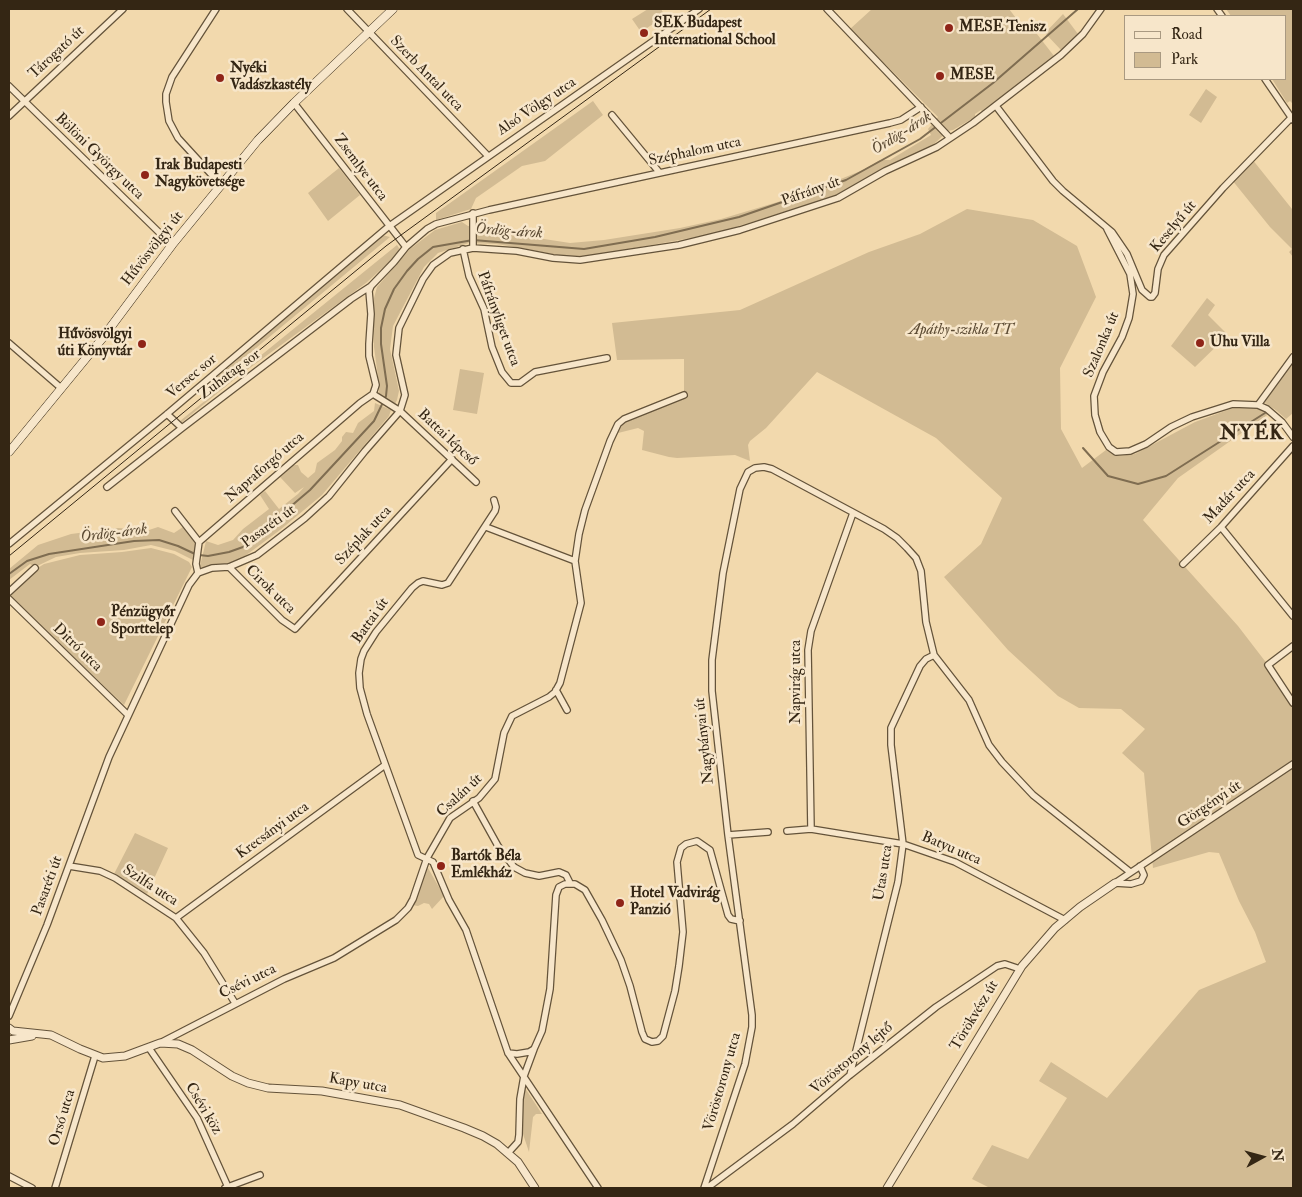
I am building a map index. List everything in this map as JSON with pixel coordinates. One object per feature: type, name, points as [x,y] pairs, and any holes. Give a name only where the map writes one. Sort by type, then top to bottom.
[{"type":"main road","name":"Hűvösvölgyi út","points":[[9,452],[101,340],[172,246],[258,140],[393,9]]},
{"type":"street","name":"Tárogató út","points":[[9,116],[23,100],[123,9]]},
{"type":"street","points":[[216,9],[172,77],[166,94],[166,102],[170,121],[178,138],[221,185]]},
{"type":"street","name":"Szerb Antal utca","points":[[347,9],[488,156]]},
{"type":"street","name":"Alsó Völgy utca","points":[[388,227],[699,9]]},
{"type":"street","points":[[827,9],[950,138]]},
{"type":"street","name":"Páfrány út","points":[[473,248],[580,260],[679,245],[740,230],[838,198],[885,172],[924,154],[996,106],[1061,55],[1083,34],[1101,9]]},
{"type":"street","points":[[1265,80],[1292,120]]},
{"type":"street","name":"Bölöni György utca","points":[[9,86],[172,246]]},
{"type":"street","name":"Zsemlye utca","points":[[294,103],[388,227],[406,247]]},
{"type":"street","name":"Szalonka út","points":[[996,106],[1053,181],[1106,227],[1130,274],[1133,294],[1129,318],[1122,337],[1103,372],[1094,396],[1095,415],[1100,432],[1109,448],[1116,452],[1130,451],[1146,444],[1170,427],[1207,411],[1233,404],[1258,405]]},
{"type":"street","name":"Széphalom utca","points":[[473,213],[896,122],[921,108]]},
{"type":"street","points":[[612,115],[660,172]]},
{"type":"street","name":"Keselyű út","points":[[1106,227],[1122,246],[1144,292],[1152,297],[1155,293],[1158,269],[1164,255],[1224,188],[1292,120]]},
{"type":"street","points":[[400,411],[405,395],[396,355],[399,328],[423,279],[433,265],[444,255],[473,248],[473,213]]},
{"type":"street","name":"Zuhatag sor","points":[[107,487],[351,299],[371,286],[406,247],[427,229],[436,224],[473,213]]},
{"type":"street","name":"Versec sor","points":[[9,544],[167,414],[388,227]]},
{"type":"street","name":"Páfrányliget utca","points":[[463,249],[469,276],[484,309],[492,347],[502,372],[511,383],[520,383],[535,372],[607,358]]},
{"type":"street","points":[[371,286],[369,291],[371,314],[369,356],[376,385],[373,394]]},
{"type":"street","points":[[9,343],[60,388]]},
{"type":"street","points":[[1293,357],[1258,405],[1274,413],[1293,437]]},
{"type":"street","name":"Battai lépcső","points":[[373,394],[400,411],[476,482]]},
{"type":"street","name":"Napraforgó utca","points":[[199,543],[360,403],[373,394]]},
{"type":"street","points":[[567,710],[556,690],[562,677],[581,603],[575,560],[579,534],[585,510],[610,441],[618,424],[624,419],[684,395]]},
{"type":"street","name":"Pasaréti út","points":[[9,1016],[47,925],[110,757],[190,585],[198,573],[212,568],[229,567],[257,555],[305,518],[329,496],[400,411]]},
{"type":"street","points":[[167,414],[182,428]]},
{"type":"street","name":"Madár utca","points":[[1183,564],[1221,526],[1293,446]]},
{"type":"street","name":"Széplak utca","points":[[295,629],[452,459]]},
{"type":"street","name":"Nagybányai út","points":[[740,920],[728,835],[712,691],[712,660],[723,572],[740,489],[748,472],[755,468],[764,467],[772,469],[884,529],[897,538],[916,558],[921,571],[926,622],[934,655],[969,700],[989,745],[1033,795],[1130,872]]},
{"type":"street","points":[[494,500],[495,512],[486,527],[575,560]]},
{"type":"street","points":[[175,511],[199,543],[196,564],[198,573]]},
{"type":"street","name":"Napvirág utca","points":[[811,829],[808,650],[811,631],[853,513]]},
{"type":"street","points":[[1221,526],[1293,616]]},
{"type":"street","name":"Battai út","points":[[427,858],[418,855],[384,765],[367,714],[360,688],[359,673],[364,651],[376,632],[412,588],[423,581],[442,585],[448,583],[486,527]]},
{"type":"street","name":"Cirok utca","points":[[229,567],[282,620],[295,629]]},
{"type":"street","points":[[9,592],[35,568]]},
{"type":"street","name":"Ditró utca","points":[[9,599],[128,715]]},
{"type":"street","points":[[1293,646],[1268,665],[1293,703]]},
{"type":"street","name":"Utas utca","points":[[850,1075],[898,882],[903,844],[891,745],[891,728],[920,666],[934,655]]},
{"type":"street","name":"Csalán út","points":[[427,858],[450,818],[489,788],[495,779],[504,733],[512,716],[549,696],[556,690]]},
{"type":"street","name":"Görgényi út","points":[[1140,866],[1293,764]]},
{"type":"street","name":"Krecsányi utca","points":[[176,918],[384,765]]},
{"type":"street","points":[[473,801],[488,831],[514,867],[525,873],[539,876],[559,872],[566,874],[570,883]]},
{"type":"street","name":"Batyu utca","points":[[787,831],[811,829],[903,844],[955,862],[1065,920]]},
{"type":"street","points":[[728,835],[768,832]]},
{"type":"street","points":[[508,1153],[518,1142],[520,1135],[520,1099],[524,1076],[542,1032],[550,990],[556,891],[570,883],[584,890],[602,920],[621,960],[642,1032],[645,1039],[652,1042],[658,1041],[663,1036],[677,982],[683,932],[677,862],[681,848],[686,844],[697,842],[710,850],[728,915],[731,919],[740,920]]},
{"type":"street","points":[[427,858],[433,862],[449,900],[466,930],[508,1053],[598,1188]]},
{"type":"street","name":"Csévi utca","points":[[9,1028],[13,1031],[42,1034],[63,1040],[95,1056],[118,1058],[149,1048],[284,979],[334,958],[396,920],[408,908],[413,899],[427,858]]},
{"type":"street","name":"Szilfa utca","points":[[69,866],[100,871],[115,878],[176,918],[204,954],[235,1003]]},
{"type":"street","points":[[1115,882],[1131,884],[1141,881],[1144,875],[1140,866]]},
{"type":"street","name":"Törökvész út","points":[[887,1188],[1020,969],[1043,941],[1065,920],[1087,902],[1140,866]]},
{"type":"street","name":"Vöröstorony utca","points":[[705,1188],[744,1064],[752,1027],[740,920]]},
{"type":"street","name":"Vöröstorony lejtő","points":[[705,1188],[793,1124],[850,1075],[936,1007],[996,966],[1005,964],[1020,969]]},
{"type":"street","name":"Csévi utca","points":[[9,1040],[42,1034]]},
{"type":"street","name":"Kapy utca","points":[[160,1043],[184,1046],[232,1076],[248,1083],[268,1088],[322,1091],[400,1105],[483,1136],[508,1153],[526,1173],[535,1188]]},
{"type":"street","name":"Csévi köz","points":[[149,1048],[197,1118],[226,1188]]},
{"type":"street","points":[[508,1053],[523,1054],[534,1049]]},
{"type":"street","name":"Orsó utca","points":[[55,1188],[95,1056]]},
{"type":"street","points":[[226,1188],[260,1175]]},
{"type":"street","points":[[9,1176],[32,1188]]},
{"type":"green space","points":[[648,9],[661,9],[665,16],[641,32],[632,19]]},
{"type":"green space","points":[[872,9],[1009,9],[1019,22],[1030,25],[1054,56],[1004,98],[982,112],[981,110],[975,114],[975,117],[953,130],[948,131],[921,153],[837,196],[729,229],[730,231],[584,257],[562,256],[496,244],[469,243],[438,253],[424,267],[393,326],[390,349],[399,391],[397,400],[395,404],[379,395],[373,315],[377,287],[410,249],[435,230],[462,222],[468,226],[523,231],[544,239],[570,243],[604,240],[680,228],[721,219],[801,195],[863,170],[880,160],[890,160],[931,135],[928,129],[938,117],[850,29]]},
{"type":"green space","points":[[1226,9],[1293,9],[1293,104],[1290,101],[1287,103],[1273,80],[1287,80],[1287,15],[1230,15]]},
{"type":"green space","points":[[1063,14],[1078,34],[1061,50],[1045,33]]},
{"type":"green space","points":[[1206,89],[1217,97],[1201,123],[1189,115]]},
{"type":"green space","points":[[593,101],[603,115],[545,161],[522,166],[476,198],[471,209],[436,220],[436,213]]},
{"type":"green space","points":[[1252,159],[1293,208],[1293,257],[1289,252],[1292,249],[1270,227],[1232,180]]},
{"type":"green space","points":[[339,168],[360,195],[328,221],[308,193]]},
{"type":"green space","name":"Apáthy-szikla TT","points":[[967,209],[1033,220],[1077,246],[1096,297],[1060,368],[1061,429],[1082,468],[1106,450],[1119,456],[1135,454],[1195,422],[1233,408],[1258,408],[1270,413],[1178,478],[1143,520],[1238,626],[1268,665],[1293,703],[1293,1188],[990,1188],[972,1179],[992,1145],[1028,1159],[1067,1098],[1039,1081],[1051,1062],[1107,1098],[1199,990],[1266,962],[1255,932],[1239,901],[1219,853],[1209,852],[1153,868],[1144,773],[1122,753],[1145,729],[1121,709],[1079,708],[1058,696],[1008,650],[944,577],[981,544],[1002,498],[936,438],[817,372],[766,428],[750,441],[748,445],[750,461],[735,455],[669,457],[642,450],[644,431],[638,428],[618,433],[623,423],[684,395],[684,359],[617,360],[612,323],[740,310],[869,252],[920,234]]},
{"type":"green space","points":[[382,235],[390,237],[215,382],[214,380]]},
{"type":"green space","points":[[397,245],[399,248],[398,254],[366,283],[236,378],[181,423],[180,421]]},
{"type":"green space","points":[[1207,298],[1215,305],[1208,315],[1228,335],[1195,367],[1171,346]]},
{"type":"green space","points":[[1293,363],[1293,413],[1286,419],[1264,402]]},
{"type":"green space","points":[[460,369],[484,373],[477,414],[453,410]]},
{"type":"green space","points":[[375,403],[391,410],[389,416],[322,495],[280,530],[234,563],[202,568],[200,566],[206,541],[218,545],[233,540],[243,529],[269,509],[260,495],[265,491],[279,509],[298,494],[304,487],[295,493],[280,477],[286,472],[284,471],[290,465],[298,465],[301,472],[308,478],[315,472],[317,463],[335,450],[346,432],[353,433],[358,423],[374,411]]},
{"type":"green space","points":[[158,527],[174,533],[183,527],[197,543],[195,561],[175,551],[151,545],[124,550],[80,553],[56,557],[35,567],[30,564],[9,580],[9,569],[38,545],[71,534],[118,528],[149,530]]},
{"type":"green space","name":"Pénzügyőr Sporttelep","points":[[151,548],[174,554],[189,562],[192,567],[124,705],[9,595],[33,571],[44,564],[80,555]]},
{"type":"green space","points":[[135,833],[168,848],[147,894],[114,874]]},
{"type":"green space","points":[[428,868],[444,896],[432,909],[429,904],[424,903],[418,906],[412,905],[424,871]]},
{"type":"green space","points":[[525,1088],[542,1114],[536,1114],[533,1117],[529,1152],[523,1134]]},
{"type":"waterway","name":"Ördög-árok","points":[[199,555],[208,556],[243,547],[310,490],[374,421],[386,396],[387,386],[381,344],[381,328],[385,309],[394,289],[407,271],[433,247],[473,240],[584,249],[655,237],[739,217],[846,180],[920,139],[993,83],[1078,9]]},
{"type":"waterway","points":[[1083,448],[1108,476],[1138,484],[1166,476],[1265,413]]},
{"type":"waterway","name":"Ördög-árok","points":[[9,574],[27,561],[49,554],[134,541],[159,540],[195,554]]},
{"type":"tram line","points":[[9,556],[386,246],[711,9]]},
{"type":"place","name":"MESE Tenisz","points":[[949,28]]},
{"type":"place","name":"SEK Budapest International School","points":[[644,33]]},
{"type":"place","name":"MESE","points":[[940,76]]},
{"type":"place","name":"Nyéki Vadászkastély","points":[[220,78]]},
{"type":"place","name":"Irak Budapesti Nagykövetsége","points":[[145,175]]},
{"type":"place","name":"Uhu Villa","points":[[1200,343]]},
{"type":"place","name":"Hűvösvölgyi úti Könyvtár","points":[[142,344]]},
{"type":"place","name":"Pénzügyőr Sporttelep","points":[[101,622]]},
{"type":"place","name":"Bartók Béla Emlékház","points":[[441,866]]},
{"type":"place","name":"Hotel Vadvirág Panzió","points":[[620,903]]},
{"type":"district","name":"NYÉK","points":[[1252,435]]}]
